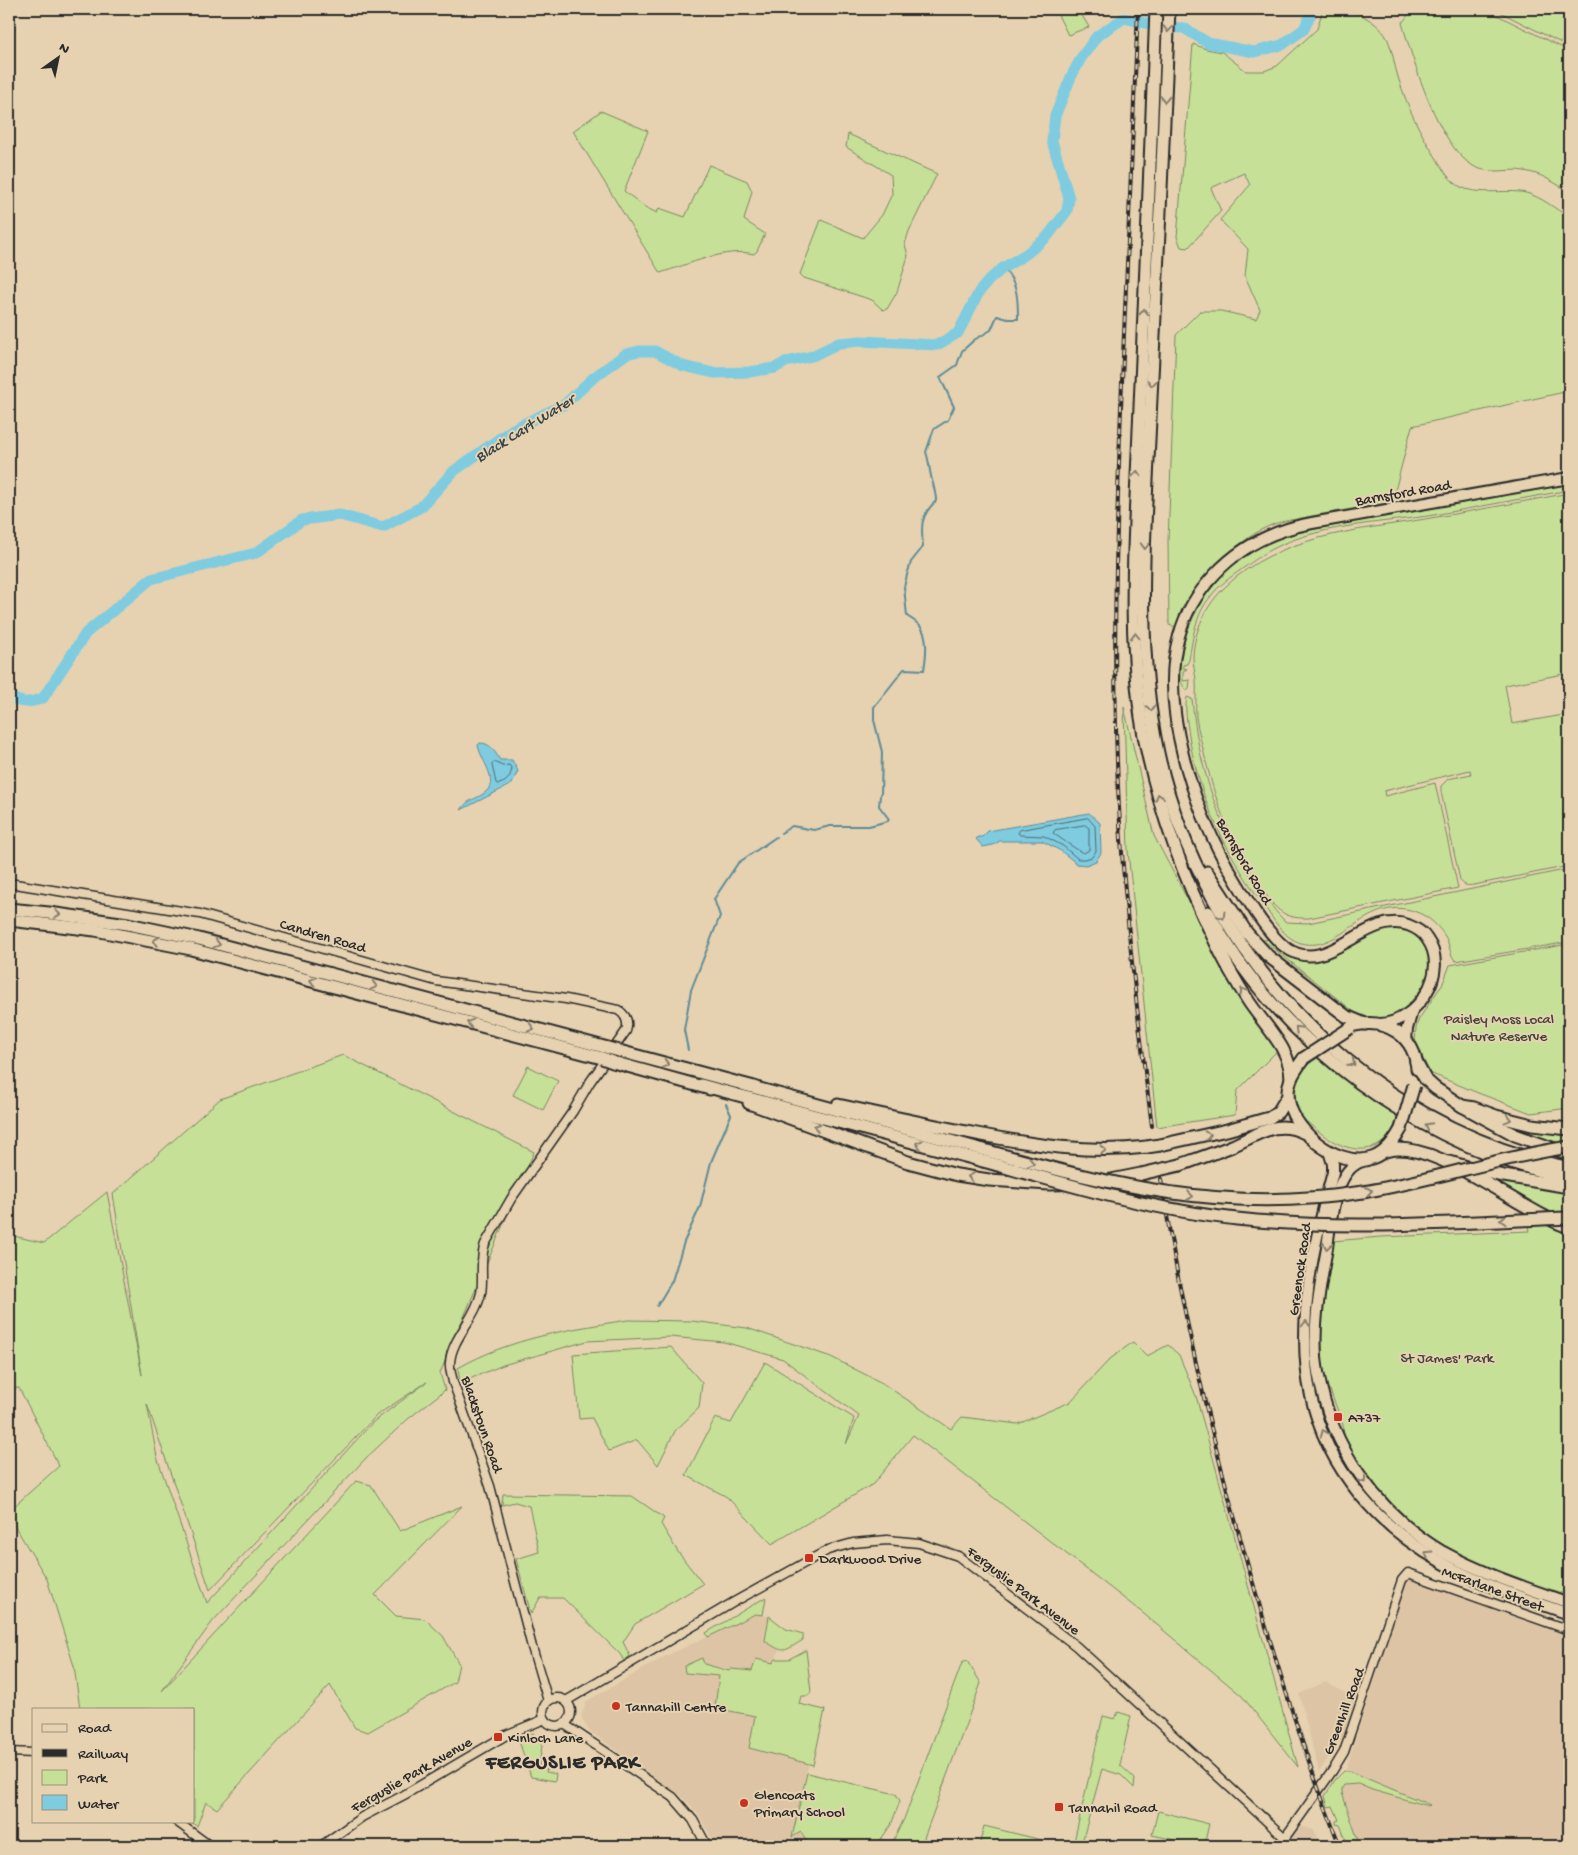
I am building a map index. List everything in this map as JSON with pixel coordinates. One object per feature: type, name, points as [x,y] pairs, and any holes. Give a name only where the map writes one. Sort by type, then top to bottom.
[{"type":"highway","points":[[9,920],[95,930],[184,947],[610,1055],[933,1126],[1041,1146],[1091,1150],[1147,1146],[1228,1130],[1269,1118],[1278,1112],[1288,1096],[1291,1079],[1289,1064],[1284,1050],[1249,1001],[1214,941],[1188,882],[1158,796],[1145,743],[1138,694],[1134,633],[1135,537],[1156,9]]},
{"type":"highway","points":[[1169,9],[1146,511],[1144,596],[1147,674],[1154,728],[1164,778],[1179,824],[1209,892],[1231,930],[1274,988],[1305,1022],[1333,1048],[1396,1096],[1456,1129],[1507,1150],[1569,1168]]},
{"type":"highway","points":[[1179,824],[1223,898],[1257,944],[1282,968],[1346,1016],[1365,1024]]},
{"type":"highway","points":[[1175,843],[1211,918],[1239,960],[1276,1007],[1330,1059],[1358,1082],[1394,1106],[1453,1139],[1512,1162],[1569,1178]]},
{"type":"highway","points":[[9,909],[110,921],[199,939],[610,1055],[701,1085],[908,1162],[957,1175],[989,1180],[1050,1184],[1096,1182],[1141,1174],[1208,1156],[1269,1129],[1287,1127],[1296,1129],[1330,1152],[1347,1159],[1368,1160],[1385,1150],[1401,1129],[1417,1073],[1416,1062]]},
{"type":"highway","points":[[1291,1079],[1304,1058],[1350,1028],[1365,1024],[1380,1024],[1396,1031],[1406,1040],[1425,1079],[1435,1088],[1485,1120],[1515,1135],[1569,1154]]},
{"type":"highway","points":[[701,1085],[983,1156],[1128,1187],[1198,1197],[1252,1201],[1321,1198],[1364,1192],[1417,1182],[1522,1156],[1569,1147]]},
{"type":"highway","points":[[745,1085],[1148,1203],[1236,1219],[1338,1226],[1569,1218]]},
{"type":"highway","points":[[1288,1096],[1296,1119],[1305,1134]]},
{"type":"highway","points":[[1462,1106],[1532,1125],[1569,1129]]},
{"type":"highway","points":[[1385,1150],[1408,1149],[1498,1175],[1569,1187]]},
{"type":"highway","points":[[1449,1162],[1539,1215],[1569,1227]]},
{"type":"main road","name":"Barnsford Road","points":[[1380,1024],[1388,1024],[1398,1020],[1412,1010],[1431,984],[1436,967],[1430,943],[1418,930],[1406,924],[1389,923],[1373,927],[1327,952],[1310,955],[1300,954],[1288,949],[1277,940],[1237,883],[1205,822],[1194,791],[1184,756],[1173,682],[1178,636],[1191,607],[1210,579],[1234,556],[1273,533],[1306,524],[1569,478]]},
{"type":"main road","name":"Barnsford Road","points":[[1406,1040],[1412,1010]]},
{"type":"main road","name":"Greenock Road","points":[[1330,1152],[1333,1172],[1318,1234],[1305,1327],[1307,1373],[1311,1397],[1331,1450],[1347,1479],[1372,1509],[1406,1539],[1462,1573],[1569,1614]]},
{"type":"main road","name":"Greenock Road","points":[[1368,1160],[1356,1164],[1350,1169],[1336,1197],[1318,1298],[1318,1371],[1325,1398],[1342,1446],[1370,1490],[1384,1506],[1410,1529],[1443,1551],[1474,1567],[1569,1603]]},
{"type":"street","name":"Candren Road","points":[[9,883],[200,914],[436,981],[566,1000],[618,1010],[624,1014],[626,1019]]},
{"type":"street","name":"Blackstoun Road","points":[[548,1701],[490,1486],[453,1382],[449,1365],[451,1353],[477,1307],[481,1293],[482,1252],[485,1244],[511,1199],[626,1031],[628,1025],[626,1019]]},
{"type":"street","name":"Ferguslie Park Avenue","points":[[566,1701],[734,1602],[828,1550],[853,1542],[887,1540],[919,1543],[958,1556],[1076,1646],[1285,1838]]},
{"type":"street","name":"McFarlane Street","points":[[1408,1573],[1569,1630]]},
{"type":"street","name":"Greenhill Road","points":[[1280,1846],[1344,1752],[1402,1580],[1408,1573]]},
{"type":"street","points":[[557,1698],[566,1701],[571,1708],[570,1718],[564,1724],[555,1725],[545,1719],[544,1709],[548,1701],[557,1698]]},
{"type":"street","name":"Ferguslie Park Avenue","points":[[321,1846],[362,1817],[404,1795],[508,1734],[545,1719]]},
{"type":"street","points":[[564,1724],[673,1796],[693,1820],[707,1846]]},
{"type":"street","points":[[9,1752],[32,1753]]},
{"type":"street","points":[[177,1822],[210,1846]]},
{"type":"shaded area","points":[[1407,1579],[1569,1635],[1569,1846],[1360,1846],[1343,1795],[1332,1788],[1346,1769]]},
{"type":"shaded area","points":[[755,1614],[769,1616],[765,1640],[779,1650],[774,1663],[756,1659],[752,1671],[731,1669],[730,1671],[704,1664],[702,1658],[685,1673],[719,1676],[755,1716],[749,1748],[809,1763],[792,1837],[801,1832],[809,1846],[716,1846],[697,1812],[680,1795],[588,1730],[581,1716],[587,1701],[664,1657]]},
{"type":"shaded area","points":[[1325,1682],[1355,1698],[1346,1732],[1319,1772],[1299,1694]]},
{"type":"shaded area","points":[[1299,1826],[1314,1830],[1323,1846],[1285,1846]]},
{"type":"green space","points":[[1055,9],[1078,9],[1089,27],[1068,35]]},
{"type":"green space","points":[[1323,9],[1346,9],[1352,11],[1376,24],[1385,34],[1402,88],[1415,120],[1452,181],[1462,188],[1470,190],[1526,193],[1543,200],[1569,217],[1569,391],[1412,426],[1392,502],[1283,521],[1261,530],[1230,552],[1215,566],[1189,598],[1176,627],[1169,625],[1168,541],[1176,335],[1200,311],[1221,311],[1256,319],[1260,310],[1245,276],[1248,249],[1220,220],[1250,185],[1244,173],[1211,188],[1221,211],[1188,248],[1181,247],[1177,237],[1193,44],[1222,52],[1246,71],[1264,71],[1277,66],[1317,29]]},
{"type":"green space","points":[[1413,9],[1485,9],[1569,51],[1569,191],[1531,172],[1518,170],[1487,171],[1475,167],[1462,157],[1450,142],[1439,123],[1413,59],[1402,23]]},
{"type":"green space","points":[[1494,9],[1569,9],[1569,47]]},
{"type":"green space","points":[[601,111],[648,131],[624,191],[645,207],[657,213],[659,208],[685,217],[709,165],[747,181],[752,191],[744,220],[765,234],[757,251],[754,254],[743,252],[719,255],[660,273],[573,131]]},
{"type":"green space","points":[[848,134],[937,174],[909,231],[905,244],[908,256],[897,292],[887,309],[883,310],[872,300],[804,278],[800,274],[821,220],[863,238],[882,215],[892,194],[891,175],[846,147]]},
{"type":"green space","points":[[1569,484],[1569,490],[1434,515],[1336,528],[1298,538],[1276,547],[1225,581],[1206,603],[1198,619],[1189,660],[1187,664],[1183,665],[1183,668],[1187,669],[1183,671],[1183,681],[1190,680],[1187,691],[1181,683],[1180,668],[1184,642],[1197,611],[1206,596],[1227,570],[1254,550],[1286,536],[1320,528]]},
{"type":"green space","points":[[1569,493],[1569,673],[1505,685],[1512,724],[1569,714],[1569,866],[1474,885],[1464,884],[1460,880],[1441,786],[1448,779],[1471,774],[1470,770],[1384,791],[1385,796],[1435,783],[1458,888],[1309,918],[1298,918],[1283,913],[1276,908],[1266,895],[1231,837],[1215,794],[1199,734],[1196,717],[1194,647],[1202,619],[1212,602],[1225,587],[1246,570],[1269,556],[1319,538]]},
{"type":"green space","points":[[1187,697],[1192,699],[1195,724],[1206,774],[1222,822],[1246,868],[1272,906],[1286,922],[1308,923],[1569,869],[1569,942],[1456,961],[1452,957],[1442,931],[1425,916],[1406,909],[1388,909],[1373,915],[1330,940],[1316,944],[1301,943],[1289,937],[1279,927],[1249,884],[1227,846],[1208,807],[1190,742],[1186,708]]},
{"type":"green space","points":[[1124,707],[1154,836],[1236,991],[1260,1026],[1279,1049],[1237,1091],[1235,1115],[1157,1127],[1128,851]]},
{"type":"green space","points":[[1395,925],[1420,935],[1432,955],[1427,982],[1402,1012],[1392,1020],[1372,1020],[1358,1015],[1263,940],[1272,939],[1284,950],[1295,956],[1316,959],[1338,952],[1380,928]]},
{"type":"green space","name":"Paisley Moss Local Nature Reserve","points":[[1569,944],[1569,1108],[1531,1113],[1430,1073],[1415,1042],[1416,1028],[1419,1019],[1443,983],[1450,965]]},
{"type":"green space","points":[[343,1055],[534,1152],[440,1373],[445,1390],[408,1419],[366,1458],[213,1621],[162,1691],[356,1481],[371,1485],[400,1531],[462,1506],[375,1595],[396,1616],[425,1619],[443,1636],[459,1664],[455,1682],[368,1732],[355,1728],[330,1685],[217,1809],[206,1802],[197,1826],[191,1822],[195,1822],[195,1708],[80,1708],[74,1666],[47,1579],[16,1528],[11,1509],[59,1466],[19,1388],[9,1388],[9,1235],[44,1243],[107,1192],[142,1375],[113,1194],[220,1099]],"holes":[[[427,1382],[373,1422],[207,1603],[157,1457],[147,1404],[210,1590],[377,1415]]]},
{"type":"green space","points":[[1319,1057],[1369,1096],[1398,1115],[1393,1130],[1385,1140],[1375,1147],[1364,1149],[1340,1145],[1302,1117],[1296,1105],[1297,1084],[1306,1066]]},
{"type":"green space","points":[[528,1066],[558,1081],[543,1110],[513,1095]]},
{"type":"green space","points":[[1504,1124],[1569,1133],[1569,1148],[1520,1133]]},
{"type":"green space","points":[[1488,1176],[1569,1192],[1569,1221],[1545,1213],[1486,1179]]},
{"type":"green space","name":"St James' Park","points":[[1551,1224],[1569,1230],[1569,1599],[1483,1567],[1439,1545],[1403,1519],[1366,1478],[1345,1444],[1343,1425],[1330,1390],[1326,1390],[1322,1352],[1323,1297],[1333,1241],[1381,1237],[1530,1231],[1529,1226]]},
{"type":"green space","points":[[628,1320],[692,1321],[747,1328],[831,1357],[882,1383],[951,1429],[962,1417],[1018,1424],[1070,1402],[1110,1359],[1133,1342],[1147,1356],[1168,1345],[1179,1355],[1196,1396],[1298,1767],[1242,1696],[1144,1614],[913,1435],[873,1484],[772,1544],[727,1497],[686,1475],[715,1418],[731,1423],[765,1362],[854,1418],[846,1444],[859,1416],[783,1359],[724,1342],[670,1337],[587,1341],[503,1365],[460,1383],[458,1368],[499,1349],[562,1331]]},
{"type":"green space","points":[[671,1347],[702,1383],[699,1408],[675,1431],[658,1465],[637,1440],[609,1451],[592,1418],[579,1419],[573,1354]]},
{"type":"green space","points":[[503,1494],[632,1496],[664,1518],[661,1524],[678,1552],[703,1584],[635,1624],[623,1642],[630,1656],[624,1661],[620,1654],[563,1598],[540,1598],[531,1614],[516,1559],[539,1552],[529,1506],[515,1502],[502,1505]]},
{"type":"green space","points":[[766,1597],[763,1615],[755,1614],[708,1637],[706,1633]]},
{"type":"green space","points":[[769,1616],[786,1629],[803,1634],[803,1640],[784,1650],[765,1641]]},
{"type":"green space","points":[[806,1650],[811,1692],[808,1696],[801,1696],[799,1704],[825,1710],[813,1765],[749,1748],[755,1716],[715,1708],[719,1676],[685,1673],[684,1666],[702,1658],[704,1664],[729,1671],[731,1669],[752,1671],[756,1659],[773,1663],[776,1659],[789,1659]]},
{"type":"green space","points":[[967,1661],[981,1683],[921,1846],[893,1846],[891,1845],[904,1819],[962,1663]]},
{"type":"green space","points":[[1118,1712],[1131,1716],[1120,1765],[1135,1779],[1134,1788],[1121,1775],[1102,1769],[1081,1846],[1073,1846],[1103,1716],[1115,1719]]},
{"type":"green space","points":[[533,1733],[542,1746],[539,1765],[547,1767],[546,1772],[556,1774],[555,1781],[531,1777],[519,1741]]},
{"type":"green space","points":[[1344,1771],[1349,1771],[1430,1805],[1372,1790],[1358,1784],[1344,1785],[1342,1793],[1360,1846],[1344,1846],[1343,1844],[1347,1843],[1340,1825],[1336,1824],[1336,1821],[1339,1820],[1333,1806],[1328,1807],[1325,1796],[1335,1780]]},
{"type":"green space","points":[[807,1773],[896,1794],[900,1801],[891,1825],[876,1846],[809,1846],[801,1832],[792,1837]]},
{"type":"green space","points":[[1158,1811],[1209,1824],[1204,1846],[1152,1835]]},
{"type":"green space","points":[[984,1826],[1042,1840],[1040,1846],[979,1846]]},
{"type":"water","points":[[480,743],[490,746],[500,760],[512,760],[518,771],[512,784],[461,810],[468,802],[483,794],[491,783],[478,745]]},
{"type":"water","points":[[1089,813],[1100,823],[1101,853],[1096,861],[1086,865],[1077,864],[1061,851],[1042,841],[1000,841],[983,847],[976,839],[982,837],[988,831]]},
{"type":"waterway","name":"Black Cart Water","points":[[9,695],[21,702],[43,698],[86,633],[151,579],[256,553],[302,520],[340,515],[383,527],[421,507],[454,471],[513,429],[565,404],[593,378],[626,354],[639,351],[655,351],[683,366],[714,373],[749,372],[775,368],[786,362],[812,356],[839,343],[861,341],[937,345],[958,333],[979,292],[990,279],[1047,237],[1067,211],[1069,198],[1052,141],[1055,116],[1071,77],[1081,58],[1097,36],[1124,18],[1162,27],[1184,28],[1208,43],[1254,52],[1282,45],[1304,29],[1313,9]]},
{"type":"waterway","points":[[881,794],[882,752],[874,720],[874,707],[904,669],[924,670],[925,665],[925,635],[919,625],[907,616],[904,587],[911,562],[923,547],[922,527],[924,517],[936,501],[926,452],[934,429],[948,420],[954,407],[940,377],[957,365],[962,351],[974,340],[991,330],[997,316],[1018,319],[1014,285],[1012,279],[1003,268]]},
{"type":"waterway","points":[[781,833],[792,826],[814,830],[830,826],[869,826],[888,821],[889,819],[879,806],[880,796]]},
{"type":"waterway","points":[[688,1050],[684,1030],[691,990],[720,916],[714,899],[738,863],[776,837]]},
{"type":"waterway","points":[[657,1306],[672,1281],[684,1242],[700,1207],[711,1162],[731,1115],[726,1104]]},
{"type":"railway","points":[[1138,9],[1119,470],[1115,694],[1119,807],[1128,927],[1152,1126]]},
{"type":"railway","points":[[1161,1179],[1192,1345],[1232,1509],[1290,1704],[1340,1846]]},
{"type":"place","name":"A737","points":[[1338,1417]]},
{"type":"place","name":"Darkwood Drive","points":[[809,1558]]},
{"type":"place","name":"Tannahill Centre","points":[[616,1706]]},
{"type":"place","name":"Kinloch Lane","points":[[498,1737]]},
{"type":"place","name":"Glencoats Primary School","points":[[744,1803]]},
{"type":"place","name":"Tannahil Road","points":[[1059,1807]]},
{"type":"district","name":"FERGUSLIE PARK","points":[[563,1761]]}]
